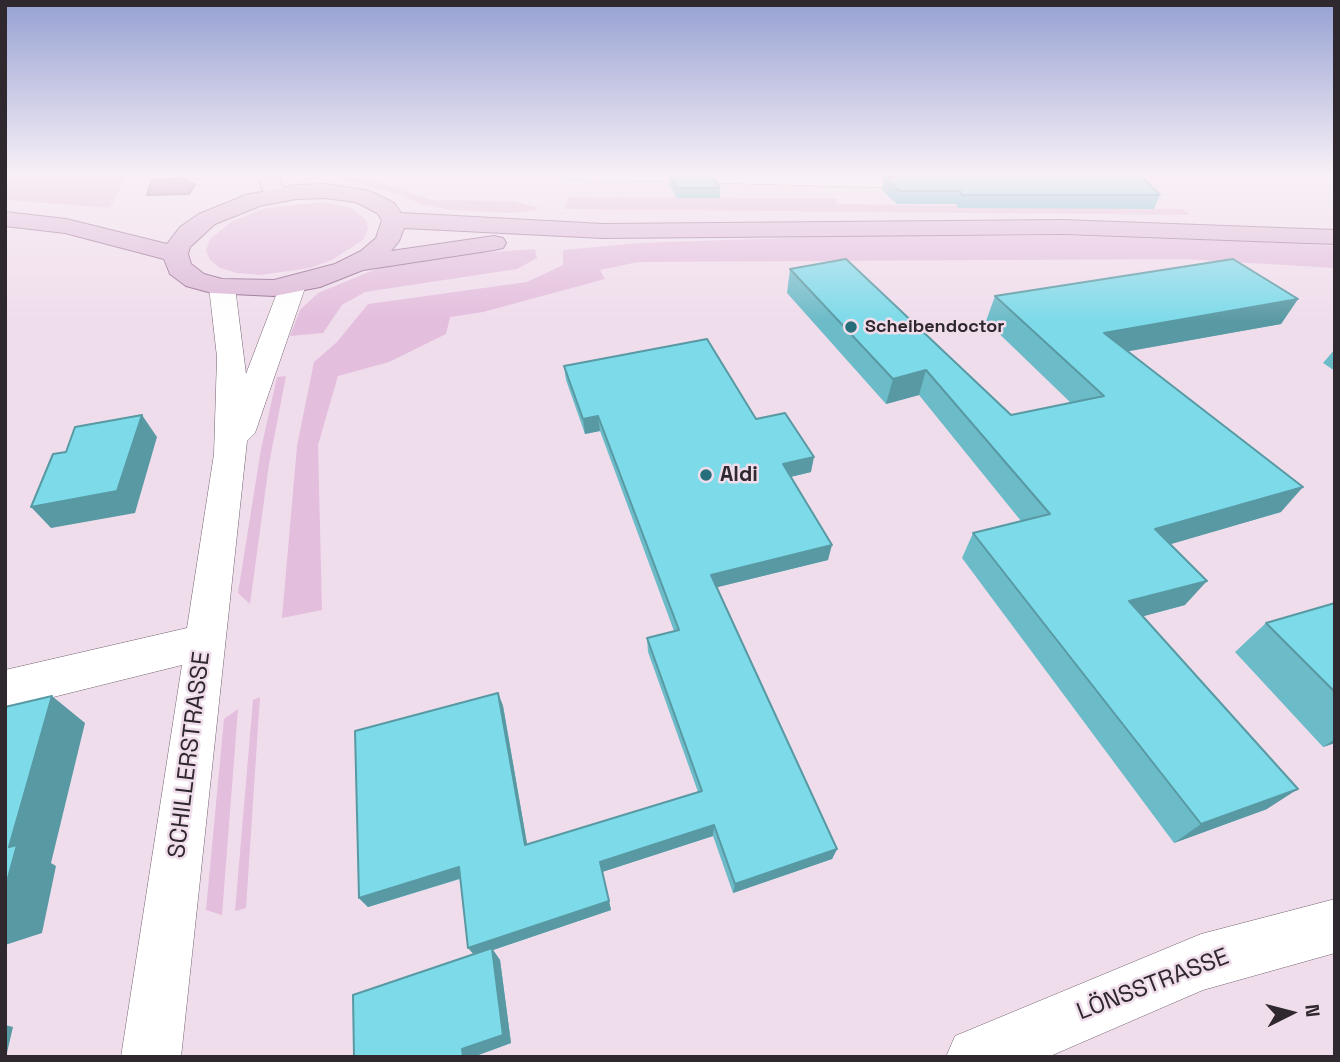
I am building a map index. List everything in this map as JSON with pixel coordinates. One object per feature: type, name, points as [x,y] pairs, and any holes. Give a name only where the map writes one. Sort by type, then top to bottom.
[{"type":"main road","points":[[36,223],[66,226],[175,254]]},
{"type":"main road","points":[[66,226],[131,223]]},
{"type":"main road","points":[[203,223],[189,232],[175,254],[179,268],[185,274],[222,287],[256,289],[293,285],[328,276],[358,264],[436,250],[603,231]]},
{"type":"main road","points":[[358,264],[387,241],[393,223]]},
{"type":"main road","points":[[443,223],[603,231],[809,226],[1063,227],[1335,237]]},
{"type":"street","name":"SCHILLERSTRASSE","points":[[231,454],[293,285]]},
{"type":"street","name":"SCHILLERSTRASSE","points":[[151,1057],[231,454],[231,357],[222,287]]},
{"type":"street","points":[[5,690],[205,642]]},
{"type":"street","name":"LÖNSSTRASSE","points":[[976,1057],[1201,961],[1335,926]]},
{"type":"shaded area","points":[[230,223],[367,223],[368,229],[363,240],[332,260],[310,268],[260,275],[220,268],[210,260],[206,250],[210,239]]},
{"type":"shaded area","points":[[846,236],[1079,236],[1290,243],[1335,246],[1335,268],[1184,259],[638,262],[600,270],[605,279],[483,312],[450,317],[446,334],[389,362],[338,376],[318,445],[322,610],[282,618],[297,446],[314,362],[337,342],[368,304],[527,282],[563,265],[563,250],[639,243]]},
{"type":"shaded area","points":[[535,249],[537,258],[517,269],[365,292],[342,305],[323,333],[290,336],[300,310],[318,293],[381,267],[465,254]]},
{"type":"shaded area","points":[[286,376],[269,464],[250,604],[238,593],[261,449],[277,377]]},
{"type":"shaded area","points":[[260,697],[246,908],[235,911],[253,700]]},
{"type":"shaded area","points":[[238,709],[222,915],[206,910],[224,719]]},
{"type":"building","points":[[846,259],[1011,415],[1104,396],[995,296],[1233,259],[1298,299],[1104,333],[1303,487],[1155,529],[1207,581],[1129,601],[1298,789],[1201,824],[973,533],[1050,514],[926,370],[893,379],[790,269]]},
{"type":"building","points":[[707,339],[756,419],[785,413],[814,457],[783,464],[832,545],[711,575],[837,849],[735,884],[714,825],[600,862],[609,901],[468,948],[459,867],[359,898],[355,731],[498,693],[525,845],[702,791],[647,638],[679,630],[598,416],[583,419],[564,366]]},
{"type":"building","points":[[142,415],[117,491],[31,507],[53,454],[66,452],[75,427]]},
{"type":"building","points":[[1335,603],[1335,692],[1266,623]]},
{"type":"building","points":[[52,696],[9,847],[17,845],[5,889],[5,707]]},
{"type":"building","points":[[492,948],[503,1035],[462,1049],[463,1057],[354,1057],[353,995]]},
{"type":"place","name":"Scheibendoctor","points":[[851,327]]},
{"type":"place","name":"Aldi","points":[[706,475]]}]
